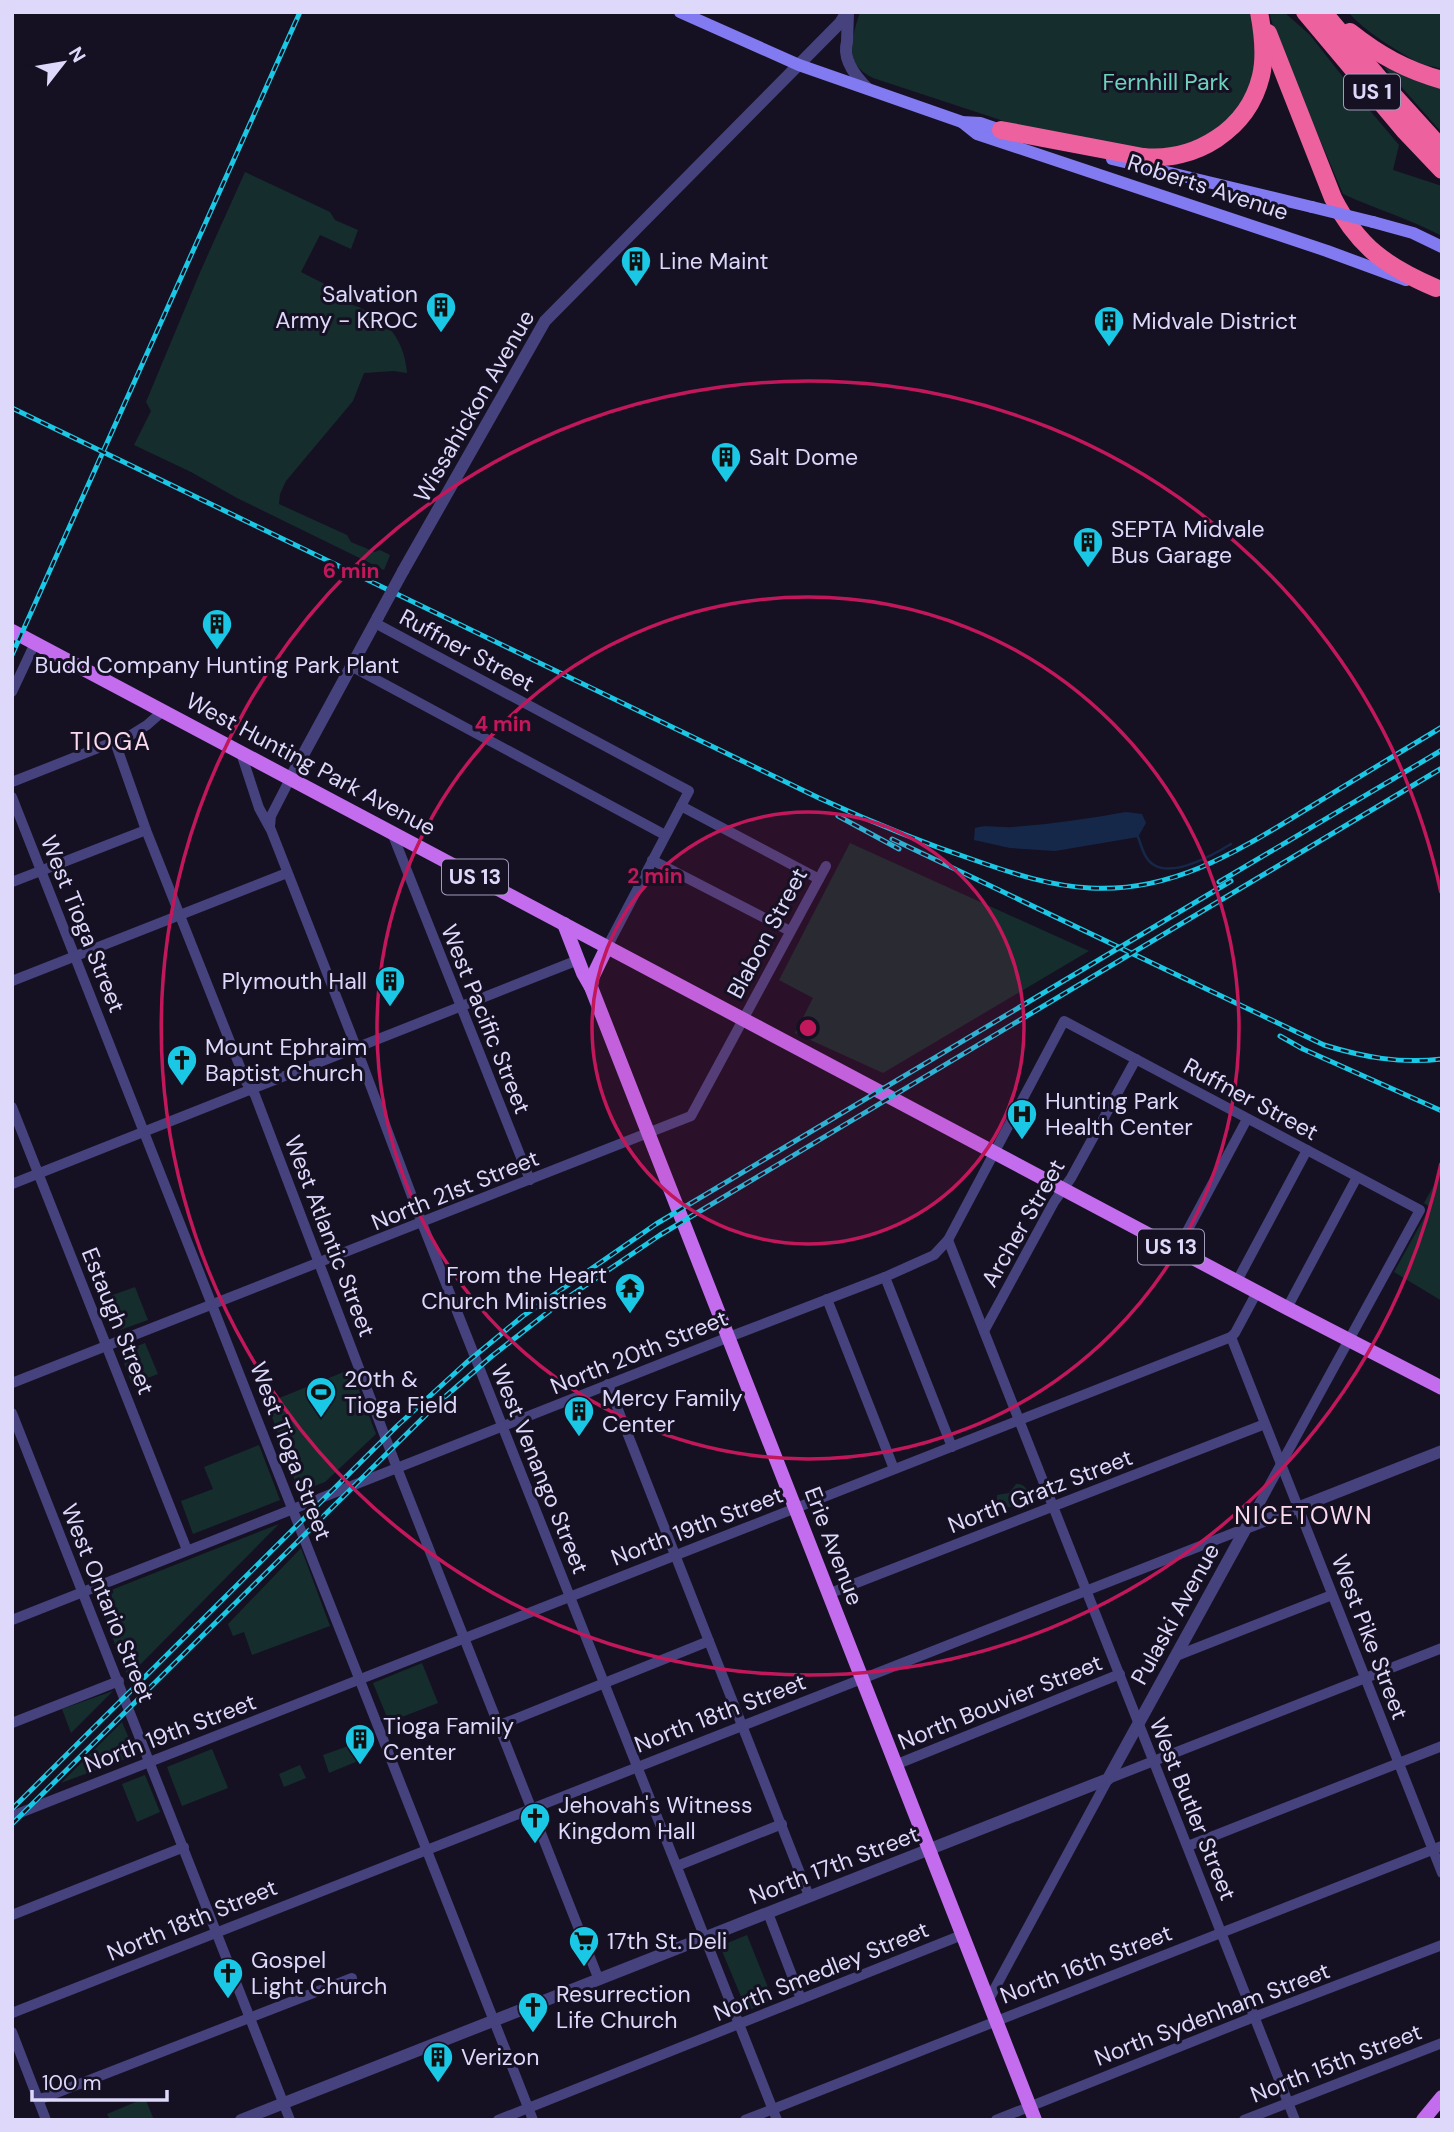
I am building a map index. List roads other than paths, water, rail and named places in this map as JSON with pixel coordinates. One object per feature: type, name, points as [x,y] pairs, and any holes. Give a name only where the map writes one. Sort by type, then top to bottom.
[{"type":"highway","points":[[1001,130],[1143,157],[1167,158],[1200,149],[1237,121],[1255,92],[1261,75],[1264,51],[1259,12]]},
{"type":"highway","points":[[1259,12],[1334,198],[1346,220],[1373,253],[1397,270],[1439,289]]},
{"type":"highway","name":"US 1","points":[[1305,12],[1404,130],[1442,170]]},
{"type":"highway","points":[[1325,12],[1383,57],[1413,72],[1442,80]]},
{"type":"highway","name":"US 1","points":[[1325,12],[1442,149]]},
{"type":"main road","name":"Roberts Avenue","points":[[680,12],[799,65],[962,122],[980,123],[1058,146],[1373,222],[1413,233],[1442,247]]},
{"type":"main road","name":"Roberts Avenue","points":[[962,122],[977,134],[1327,251],[1405,280],[1439,289]]},
{"type":"main road","name":"West Hunting Park Avenue","points":[[12,631],[1348,1341],[1442,1388]]},
{"type":"main road","name":"Erie Avenue","points":[[564,924],[729,1337],[1032,2113]]},
{"type":"main road","points":[[591,987],[592,978],[607,947]]},
{"type":"main road","points":[[1423,2120],[1442,2097]]},
{"type":"street","name":"Wissahickon Avenue","points":[[290,779],[403,571],[545,321],[799,65],[848,12]]},
{"type":"street","points":[[848,12],[846,54],[853,72],[868,90]]},
{"type":"street","name":"Ruffner Street","points":[[376,620],[689,791],[681,806]]},
{"type":"street","points":[[12,692],[35,643]]},
{"type":"street","points":[[351,666],[665,835]]},
{"type":"street","points":[[12,782],[136,733],[163,711]]},
{"type":"street","name":"West Atlantic Street","points":[[115,742],[146,830],[246,1082],[255,1095],[397,1468],[466,1638],[598,1980]]},
{"type":"street","name":"West Venango Street","points":[[241,753],[422,1223],[606,1683],[776,2120]]},
{"type":"street","points":[[271,830],[271,816],[290,779]]},
{"type":"street","name":"West Tioga Street","points":[[12,797],[533,2120]]},
{"type":"street","points":[[607,947],[681,806],[819,879]]},
{"type":"street","points":[[12,882],[146,830]]},
{"type":"street","name":"West Pacific Street","points":[[392,833],[530,1180]]},
{"type":"street","points":[[652,860],[790,931]]},
{"type":"street","name":"Blabon Street","points":[[743,1019],[826,866]]},
{"type":"street","points":[[12,981],[287,873]]},
{"type":"street","points":[[12,1184],[578,960]]},
{"type":"street","name":"North 21st Street","points":[[12,1383],[691,1116],[743,1019]]},
{"type":"street","name":"Ruffner Street","points":[[1064,1021],[1420,1210]]},
{"type":"street","name":"North 20th Street","points":[[12,1619],[885,1277],[934,1255],[948,1240],[1064,1021]]},
{"type":"street","name":"Archer Street","points":[[984,1331],[1136,1059]]},
{"type":"street","name":"Estaugh Street","points":[[12,1108],[187,1550]]},
{"type":"street","points":[[1177,1250],[1247,1119]]},
{"type":"street","points":[[1237,1281],[1307,1150]]},
{"type":"street","points":[[1287,1308],[1357,1177]]},
{"type":"street","name":"Pulaski Avenue","points":[[988,2001],[1420,1210]]},
{"type":"street","name":"West Butler Street","points":[[948,1240],[1295,2120]]},
{"type":"street","points":[[885,1277],[952,1447]]},
{"type":"street","points":[[1231,1337],[1257,1292]]},
{"type":"street","points":[[827,1299],[894,1469]]},
{"type":"street","name":"North 19th Street","points":[[12,1816],[1231,1337]]},
{"type":"street","name":"West Pike Street","points":[[1231,1337],[1398,1763],[1437,1848],[1442,1873]]},
{"type":"street","points":[[608,1384],[809,1896]]},
{"type":"street","name":"West Ontario Street","points":[[12,1413],[290,2120]]},
{"type":"street","name":"North Gratz Street","points":[[828,1594],[1265,1423]]},
{"type":"street","name":"North 18th Street","points":[[12,2013],[1442,1451]]},
{"type":"street","points":[[1176,1656],[1332,1595]]},
{"type":"street","points":[[500,1725],[709,1641]]},
{"type":"street","name":"North 17th Street","points":[[241,2120],[1442,1648]]},
{"type":"street","name":"North Bouvier Street","points":[[895,1765],[1120,1674]]},
{"type":"street","points":[[12,1723],[119,1681]]},
{"type":"street","points":[[1188,1846],[1442,1746]]},
{"type":"street","points":[[677,1866],[782,1824]]},
{"type":"street","points":[[12,1915],[184,1847]]},
{"type":"street","name":"North 16th Street","points":[[745,2120],[1437,1848]]},
{"type":"street","points":[[768,1913],[801,1999]]},
{"type":"street","name":"North Smedley Street","points":[[498,2120],[962,1935]]},
{"type":"street","name":"North Sydenham Street","points":[[996,2120],[1032,2113],[1254,2017],[1442,1945]]},
{"type":"street","points":[[38,2100],[352,1978]]},
{"type":"street","points":[[12,2032],[46,2120]]},
{"type":"street","name":"North 15th Street","points":[[1244,2120],[1442,2043]]},
{"type":"water","points":[[1126,812],[1142,814],[1146,823],[1138,837],[1055,851],[1010,848],[974,840],[975,828],[979,827],[1013,827]]},
{"type":"waterway","points":[[1138,837],[1148,860],[1162,868],[1182,867],[1231,844]]},
{"type":"railway","points":[[12,655],[300,12]]},
{"type":"railway","points":[[12,408],[819,798],[937,847],[1047,882],[1075,887],[1122,888],[1181,875],[1236,851],[1442,727]]},
{"type":"railway","points":[[1219,882],[1442,750]]},
{"type":"railway","points":[[12,1824],[439,1402],[561,1302],[660,1235],[1442,768]]},
{"type":"railway","points":[[838,816],[899,849]]},
{"type":"railway","points":[[892,839],[1324,1045],[1382,1058],[1411,1061],[1442,1059]]},
{"type":"railway","points":[[12,1809],[397,1426],[523,1316],[656,1224],[1231,881]]},
{"type":"railway","points":[[1280,1036],[1303,1049],[1442,1111]]},
{"type":"place","name":"Line Maint","points":[[636,288]]},
{"type":"place","name":"Salvation Army - KROC","points":[[441,334]]},
{"type":"place","name":"Midvale District","points":[[1109,348]]},
{"type":"place","name":"Salt Dome","points":[[726,484]]},
{"type":"place","name":"SEPTA Midvale Bus Garage","points":[[1088,569]]},
{"type":"place","name":"Budd Company Hunting Park Plant","points":[[217,651]]},
{"type":"place","name":"Plymouth Hall","points":[[390,1008]]},
{"type":"place","name":"Mount Ephraim Baptist Church","points":[[182,1087]]},
{"type":"place","name":"Hunting Park Health Center","points":[[1022,1141]]},
{"type":"place","name":"From the Heart Church Ministries","points":[[630,1315]]},
{"type":"place","name":"20th & Tioga Field","points":[[321,1419]]},
{"type":"place","name":"Mercy Family Center","points":[[579,1438]]},
{"type":"place","name":"Tioga Family Center","points":[[360,1766]]},
{"type":"place","name":"Jehovah's Witness Kingdom Hall","points":[[535,1845]]},
{"type":"place","name":"17th St. Deli","points":[[584,1968]]},
{"type":"place","name":"Gospel Light Church","points":[[228,2000]]},
{"type":"place","name":"Resurrection Life Church","points":[[533,2034]]},
{"type":"place","name":"Verizon","points":[[438,2084]]},
{"type":"district","name":"TIOGA","points":[[111,741]]},
{"type":"district","name":"NICETOWN","points":[[1304,1515]]},
{"type":"park label","name":"Fernhill Park","points":[[1166,82]]}]
